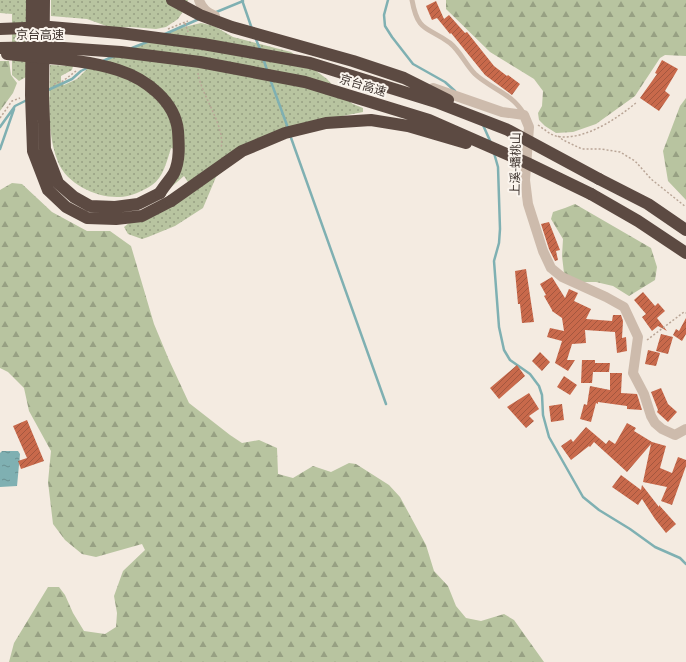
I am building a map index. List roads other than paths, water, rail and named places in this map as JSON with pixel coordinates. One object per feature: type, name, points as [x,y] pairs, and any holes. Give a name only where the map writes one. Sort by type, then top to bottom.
[{"type":"highway","points":[[32,0],[31,95],[33,151],[48,190],[66,207],[87,218],[116,219],[142,216],[170,201],[242,151],[285,133],[326,123],[371,120],[408,126],[527,163]]},
{"type":"highway","points":[[0,53],[88,63],[119,70],[143,81],[163,97],[177,120],[179,148],[174,172],[160,193],[138,204],[115,207],[90,206],[74,197],[58,183],[45,148],[43,94],[44,0]]},
{"type":"highway","points":[[172,0],[200,15],[232,27],[353,61],[404,78],[508,130]]},
{"type":"highway","name":"京台高速","points":[[0,29],[50,27],[120,33],[203,44],[310,63],[436,102],[508,130],[648,204],[686,230]]},
{"type":"highway","name":"京台高速","points":[[0,48],[50,47],[121,52],[200,62],[305,82],[429,120],[527,163],[591,194],[638,221],[686,253]]},
{"type":"street","name":"上溪-蟠桃山","points":[[199,0],[205,11],[236,26],[297,41],[502,112],[524,115],[529,127],[526,180],[528,204],[543,251],[551,268],[562,277],[624,307],[638,337],[633,373],[644,394],[651,416],[655,423],[662,429],[675,435],[686,430]]},
{"type":"lane","points":[[412,0],[417,20],[426,29],[451,44],[475,74],[513,100],[520,107],[524,115]]},
{"type":"water","points":[[2,451],[18,451],[20,454],[17,486],[0,487],[0,453]]},
{"type":"waterway","points":[[242,0],[252,29]]},
{"type":"waterway","points":[[388,0],[384,15],[385,26],[392,37],[413,64],[445,82],[455,91]]},
{"type":"waterway","points":[[214,13],[243,1]]},
{"type":"waterway","points":[[165,34],[199,19]]},
{"type":"waterway","points":[[255,37],[260,49]]},
{"type":"waterway","points":[[132,48],[147,42]]},
{"type":"waterway","points":[[103,61],[114,56]]},
{"type":"waterway","points":[[263,58],[267,70]]},
{"type":"waterway","points":[[46,91],[72,79],[81,71],[89,67]]},
{"type":"waterway","points":[[270,79],[288,128]]},
{"type":"waterway","points":[[0,127],[15,106],[27,100]]},
{"type":"waterway","points":[[0,149],[14,109]]},
{"type":"waterway","points":[[483,125],[491,143]]},
{"type":"waterway","points":[[290,135],[386,404]]},
{"type":"waterway","points":[[494,153],[498,167],[500,229],[499,243],[494,261],[499,327],[504,350],[510,360],[530,374],[539,386],[542,395],[543,415],[549,437],[583,497],[599,510],[630,529],[655,547],[680,558],[686,564]]}]
